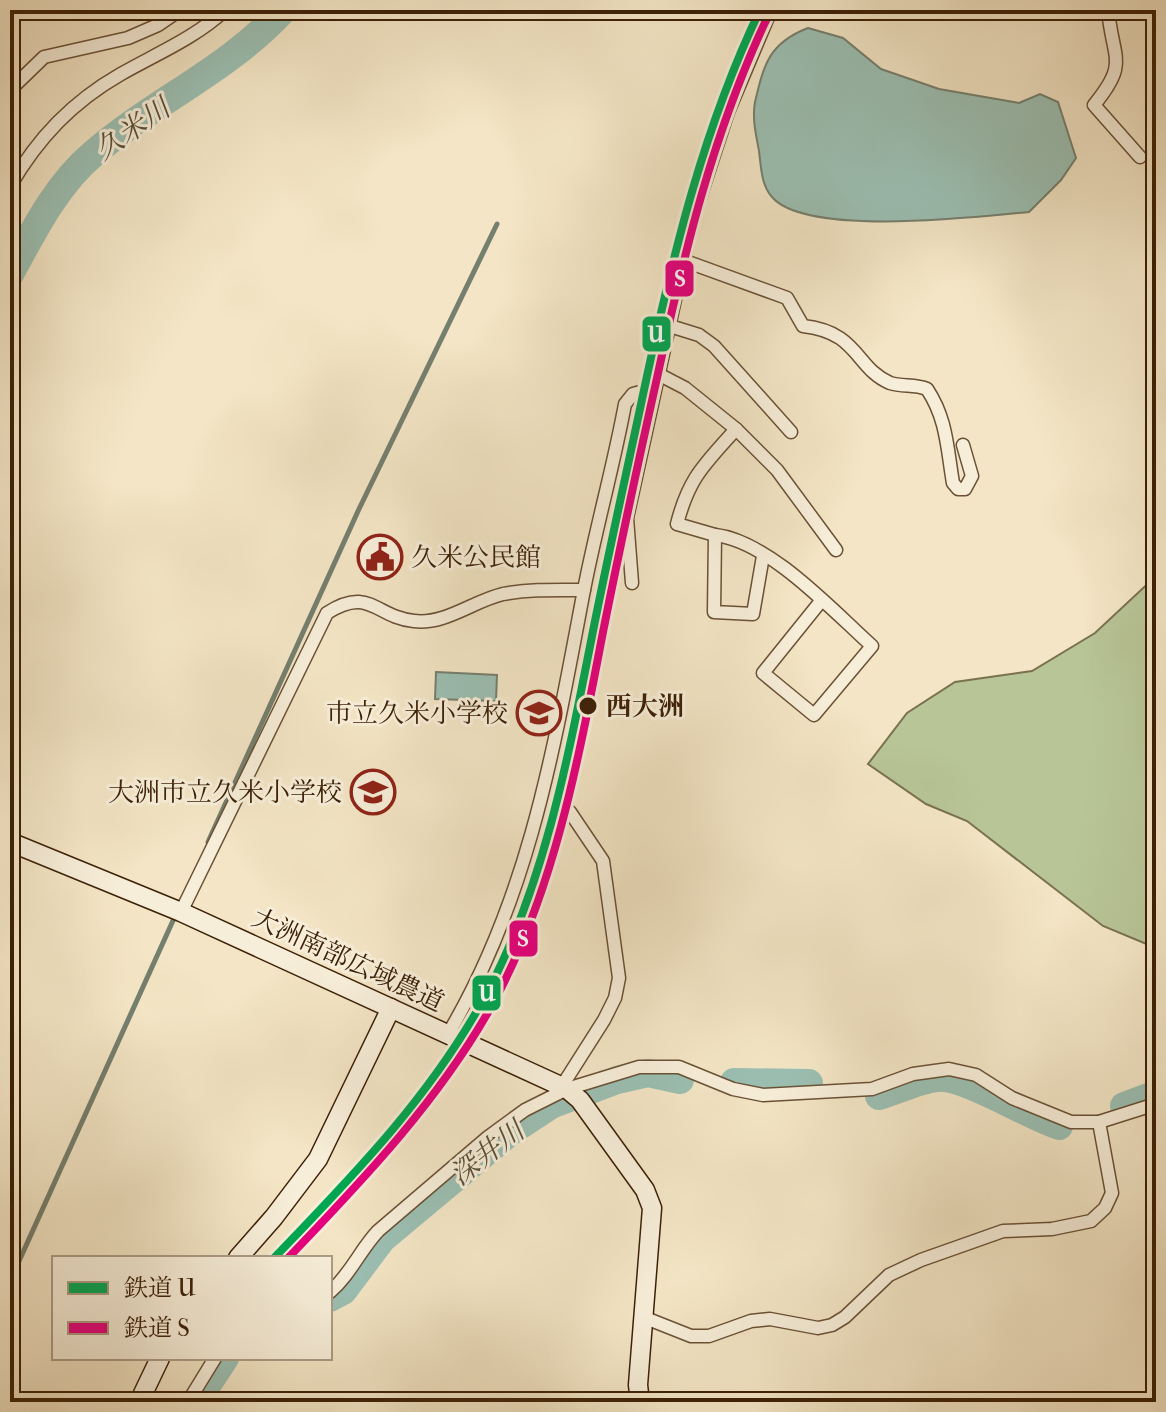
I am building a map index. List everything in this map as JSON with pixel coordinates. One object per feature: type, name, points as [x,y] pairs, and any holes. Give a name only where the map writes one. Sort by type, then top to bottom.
[{"type":"street","points":[[10,90],[44,57],[128,38],[158,25],[180,10]]},
{"type":"street","points":[[10,186],[51,128],[82,99],[183,41],[225,10]]},
{"type":"street","points":[[632,583],[627,518],[707,168],[771,10]]},
{"type":"street","points":[[1108,10],[1118,64],[1116,76],[1094,105],[1140,157]]},
{"type":"street","points":[[685,261],[733,280],[772,289],[787,298],[803,326],[817,327],[847,341],[889,382],[927,389],[940,407],[953,483],[958,489],[965,489],[972,476],[963,445]]},
{"type":"street","points":[[670,326],[699,335],[714,346],[791,432]]},
{"type":"street","points":[[448,1034],[497,940],[524,868],[553,754],[584,590],[625,404],[633,394],[658,381],[685,388],[736,429],[777,470],[836,550]]},
{"type":"street","points":[[736,429],[686,489],[677,524],[730,536],[763,556],[788,572],[821,601],[872,646],[814,715],[763,673],[821,601]]},
{"type":"street","points":[[715,535],[714,612],[753,614],[759,562],[763,556]]},
{"type":"street","points":[[181,912],[327,613],[344,602],[366,601],[412,622],[434,621],[500,595],[532,590],[584,590]]},
{"type":"street","points":[[570,812],[603,861],[619,978],[615,998],[571,1092]]},
{"type":"street","name":"大洲南部広域農道","points":[[10,842],[181,912],[571,1092],[645,1190],[652,1208],[638,1385],[640,1402]]},
{"type":"street","points":[[240,1256],[318,1159],[391,1008]]},
{"type":"street","points":[[332,1290],[347,1275],[370,1239],[488,1137],[525,1110],[639,1067],[679,1067],[733,1089],[763,1095],[872,1089],[913,1074],[949,1069],[976,1075],[1047,1115],[1071,1122],[1099,1122],[1156,1104]]},
{"type":"street","points":[[643,1317],[691,1336],[709,1336],[751,1321],[770,1319],[818,1328],[832,1325],[845,1317],[889,1275],[921,1260],[1003,1231],[1052,1229],[1091,1221],[1105,1208],[1112,1193],[1099,1122]]},
{"type":"street","points":[[139,1402],[159,1360]]},
{"type":"street","points":[[188,1402],[214,1360]]},
{"type":"green space","points":[[1156,576],[1156,948],[1103,926],[967,821],[926,804],[868,764],[907,713],[955,682],[1032,671],[1095,633]]},
{"type":"water","points":[[808,28],[843,38],[881,69],[939,89],[1019,103],[1040,94],[1058,102],[1076,158],[1061,180],[1029,212],[934,220],[855,221],[819,217],[791,209],[772,197],[766,187],[754,108],[770,56],[785,41]]},
{"type":"water","points":[[436,672],[497,675],[496,701],[435,699]]},
{"type":"waterway","name":"久米川","points":[[10,274],[46,210],[80,166],[116,135],[239,50],[283,10]]},
{"type":"waterway","points":[[208,842],[359,509],[497,224]]},
{"type":"waterway","points":[[10,1281],[176,914]]},
{"type":"waterway","name":"深井川","points":[[332,1297],[343,1291],[382,1239],[510,1132],[551,1105],[617,1080],[648,1073],[680,1080]]},
{"type":"waterway","name":"深井川","points":[[879,1096],[924,1081],[949,1079],[980,1089],[1059,1126]]},
{"type":"waterway","name":"深井川","points":[[734,1082],[809,1083]]},
{"type":"waterway","name":"深井川","points":[[1124,1106],[1156,1094]]},
{"type":"waterway","name":"深井川","points":[[196,1402],[224,1360]]},
{"type":"rail line","name":"U","points":[[276,1256],[390,1132],[443,1064],[488,991],[526,905],[565,769],[647,376],[680,236],[707,144],[740,54],[760,10]]},
{"type":"rail line","name":"S","points":[[290,1256],[401,1135],[452,1069],[496,998],[535,911],[574,773],[636,473],[690,239],[716,148],[749,58],[769,14]]},
{"type":"place","name":"久米公民館","points":[[380,557]]},
{"type":"place","name":"西大洲","points":[[588,706]]},
{"type":"place","name":"市立久米小学校","points":[[539,713]]},
{"type":"place","name":"大洲市立久米小学校","points":[[373,792]]}]
